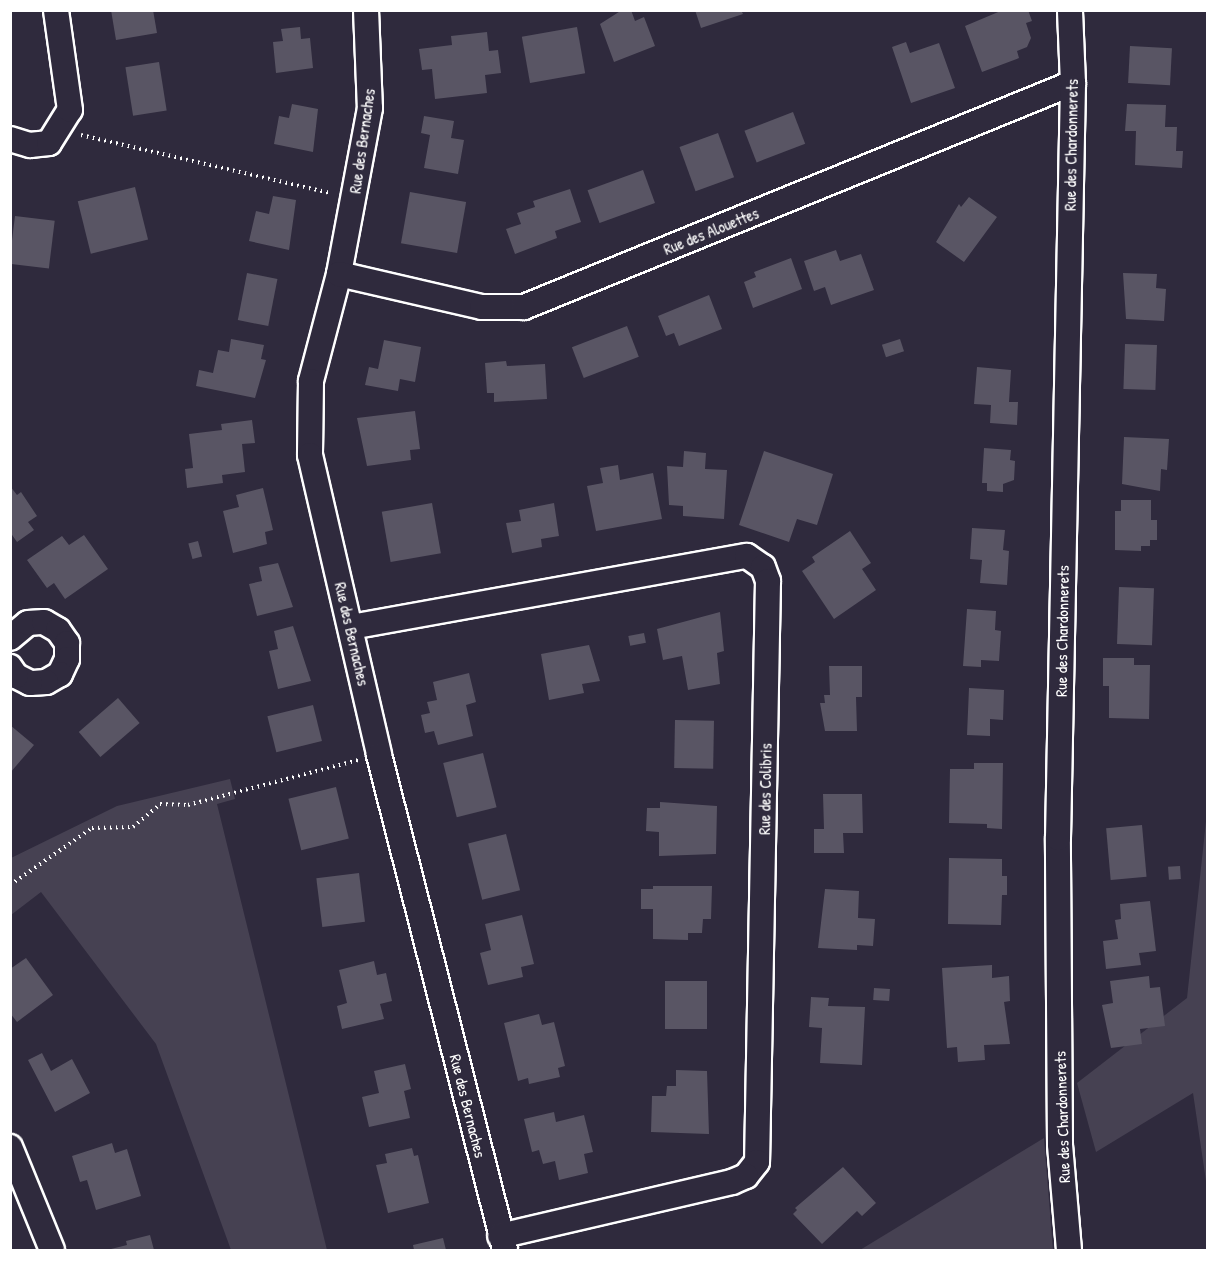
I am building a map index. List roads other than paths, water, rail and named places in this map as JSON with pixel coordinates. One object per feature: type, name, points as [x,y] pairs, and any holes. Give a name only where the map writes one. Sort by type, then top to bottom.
[{"type":"street","points":[[10,139],[30,144],[49,143],[60,130],[70,110],[56,10]]},
{"type":"street","name":"Rue des Bernaches","points":[[366,10],[370,108],[339,274],[311,381],[307,419],[310,455],[379,755],[503,1243]]},
{"type":"street","name":"Rue des Chardonnerets","points":[[1069,1251],[1060,1144],[1058,838],[1073,83],[1070,10]]},
{"type":"street","name":"Rue des Alouettes","points":[[339,274],[482,307],[524,307],[1073,83]]},
{"type":"street","name":"Rue des Colibris","points":[[351,627],[747,556],[763,567],[768,581],[757,1162],[746,1176],[732,1182],[503,1243]]},
{"type":"street","points":[[10,667],[16,676],[30,683],[46,682],[60,674],[67,659],[67,643],[58,630],[44,622],[28,623],[12,632]]},
{"type":"street","points":[[10,1147],[52,1251]]}]
